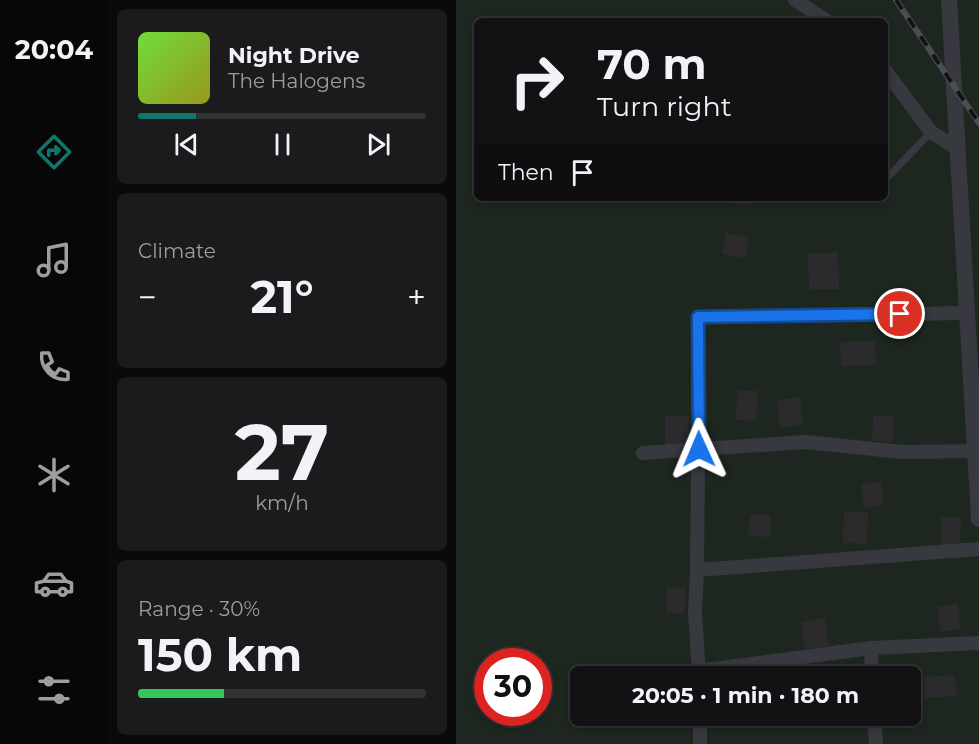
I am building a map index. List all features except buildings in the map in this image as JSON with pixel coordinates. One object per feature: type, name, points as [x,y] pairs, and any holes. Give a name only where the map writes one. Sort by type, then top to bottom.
[{"type":"street","points":[[795,0],[822,18]]},
{"type":"street","points":[[949,0],[979,519]]},
{"type":"street","points":[[888,74],[931,132],[958,149]]},
{"type":"street","points":[[699,449],[698,317],[967,313]]},
{"type":"street","points":[[643,453],[806,442],[902,452],[975,451]]},
{"type":"street","points":[[698,467],[698,666]]},
{"type":"street","points":[[697,570],[979,549]]},
{"type":"street","points":[[751,666],[871,648],[979,643]]},
{"type":"street","points":[[871,648],[872,666]]},
{"type":"street","points":[[700,726],[700,744]]},
{"type":"street","points":[[875,726],[876,744]]},
{"type":"lane","points":[[888,177],[931,132]]},
{"type":"shaded area","points":[[456,0],[979,0],[979,744],[456,744]]},
{"type":"railway","points":[[896,0],[979,123]]},
{"type":"route","points":[[699,449],[698,317],[900,314]]}]
